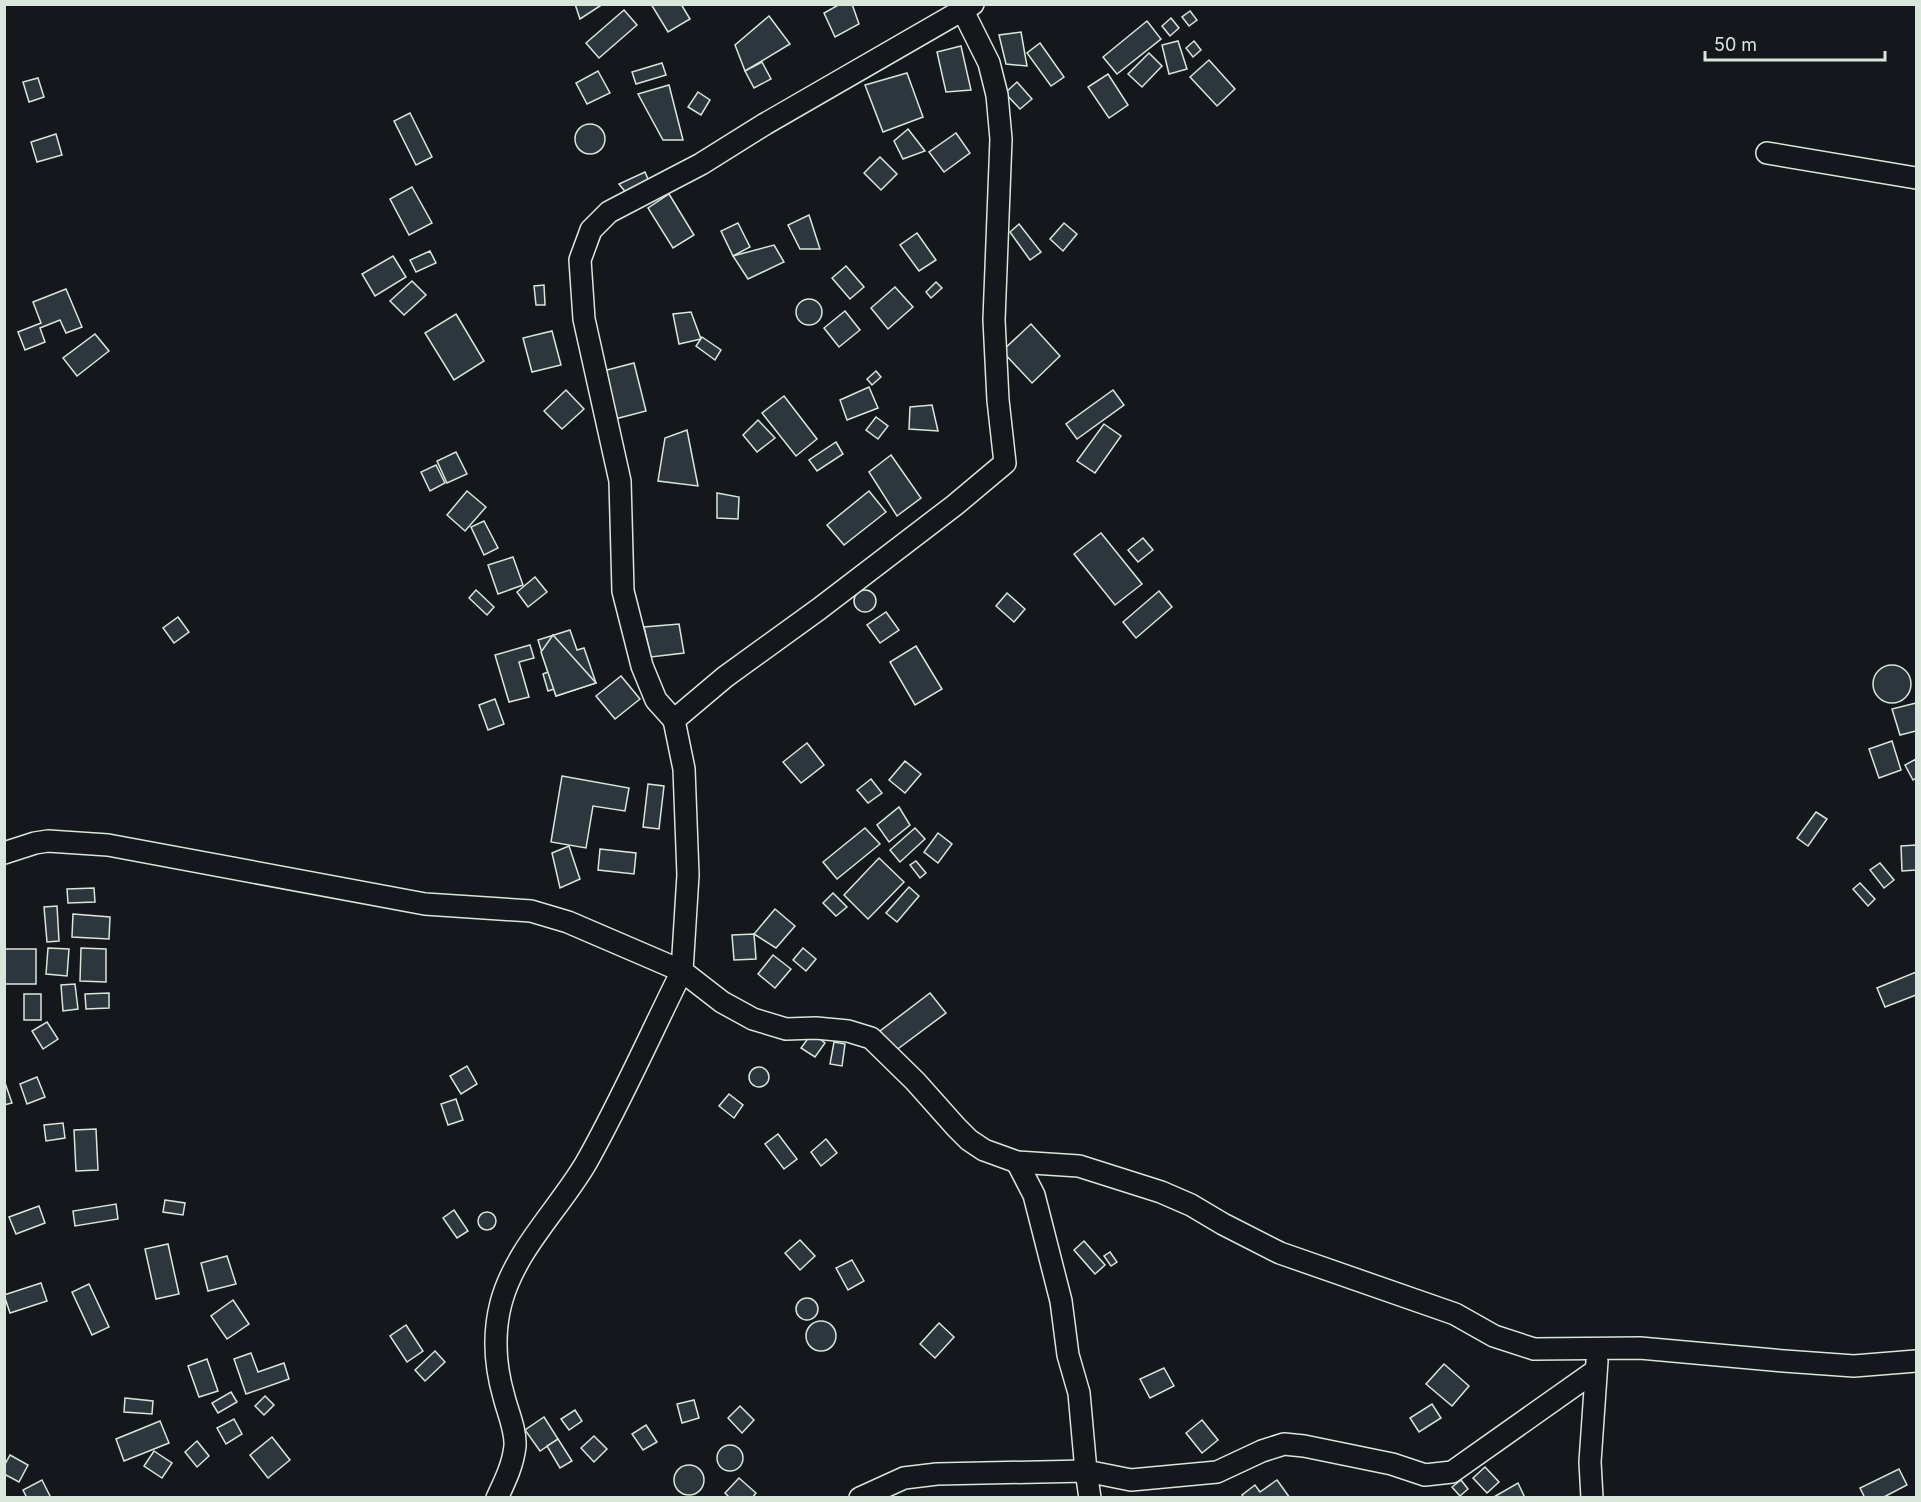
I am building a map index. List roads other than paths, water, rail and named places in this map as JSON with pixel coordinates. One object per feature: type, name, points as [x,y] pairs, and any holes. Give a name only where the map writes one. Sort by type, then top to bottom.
[{"type":"street","points":[[497,1497],[509,1473],[515,1446],[498,1379],[495,1355],[502,1301],[514,1270],[585,1164],[682,971],[688,875],[684,769],[674,720],[656,700],[642,666],[623,591],[620,481],[584,319],[580,260],[591,230],[609,212],[701,164],[775,117],[967,7],[989,63],[997,95],[1000,139],[994,320],[998,400],[1005,463],[955,505],[819,609],[725,677],[674,720]]},
{"type":"street","points":[[1767,153],[1917,178]]},
{"type":"street","points":[[4,852],[35,843],[108,844],[425,904],[531,911],[568,922],[682,971],[722,1002],[753,1019],[786,1029],[816,1028],[848,1031],[871,1038],[889,1054],[969,1140],[984,1150],[1017,1162],[1079,1166],[1161,1192],[1191,1205],[1280,1253],[1455,1314],[1494,1336],[1534,1349],[1640,1348],[1854,1366],[1917,1361]]},
{"type":"street","points":[[1017,1162],[1034,1195],[1061,1300],[1068,1355],[1079,1393],[1090,1497]]},
{"type":"street","points":[[1592,1497],[1590,1462],[1598,1348]]},
{"type":"street","points":[[860,1497],[904,1478],[937,1474],[1086,1471],[1131,1480],[1217,1472],[1262,1451],[1284,1444],[1392,1464],[1425,1475],[1452,1473],[1595,1371]]}]
